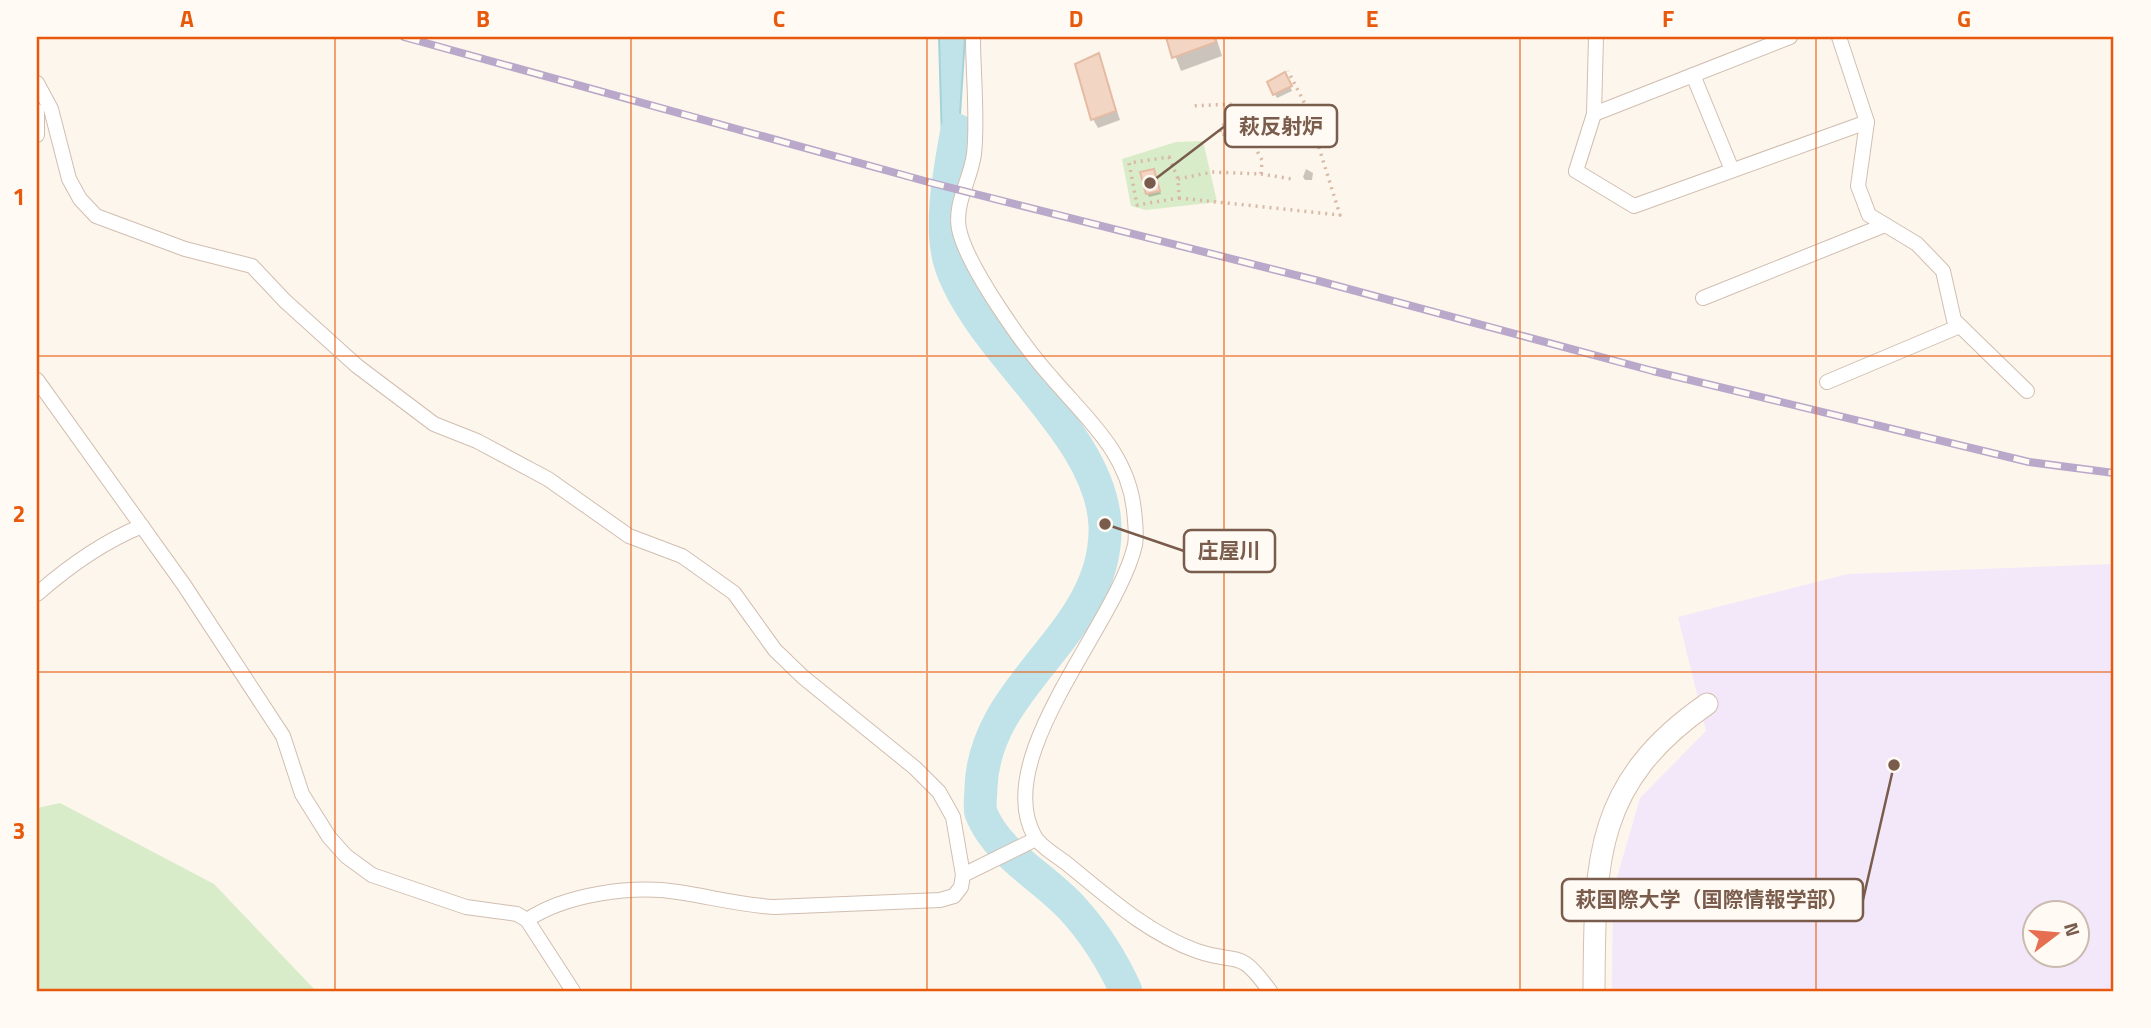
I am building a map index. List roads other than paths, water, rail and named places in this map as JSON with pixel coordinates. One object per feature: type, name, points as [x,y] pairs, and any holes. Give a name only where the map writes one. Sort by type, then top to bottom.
[{"type":"street","points":[[973,37],[974,155],[960,203],[960,229],[981,277],[1004,315],[1051,377],[1097,425],[1122,464],[1134,508],[1135,544],[1123,576],[1041,733],[1026,774],[1027,815],[1036,839],[1130,916],[1198,952],[1240,958],[1255,970],[1270,991]]},
{"type":"street","points":[[1596,37],[1594,114],[1576,171],[1634,206],[1867,122]]},
{"type":"street","points":[[1594,114],[1790,37]]},
{"type":"street","points":[[1839,37],[1867,122],[1858,186],[1869,215],[1917,244],[1943,271],[1954,320],[2027,391]]},
{"type":"street","points":[[1693,75],[1732,170]]},
{"type":"street","points":[[37,83],[42,110],[69,179],[80,199],[96,216],[185,249],[252,266],[285,301],[357,366],[434,424],[477,441],[548,480],[629,536],[682,556],[734,593],[775,650],[803,677],[915,768],[939,792],[953,817],[963,875],[961,887],[954,896],[940,900],[748,906],[676,892],[649,890],[582,900],[527,920]]},
{"type":"street","points":[[37,135],[42,110]]},
{"type":"street","points":[[1703,298],[1885,225]]},
{"type":"street","points":[[1827,382],[1960,326]]},
{"type":"street","points":[[37,380],[142,526],[282,736],[302,794],[329,837],[346,856],[372,875],[466,907],[517,914],[527,920],[573,991]]},
{"type":"street","points":[[37,594],[66,569],[113,537],[142,526]]},
{"type":"street","points":[[1594,991],[1595,902],[1605,833],[1623,791],[1646,758],[1673,728],[1707,704]]},
{"type":"street","points":[[963,875],[1036,839]]},
{"type":"water","points":[[939,37],[965,37],[956,176],[943,175]]},
{"type":"waterway","points":[[957,130],[945,217],[947,251],[951,266],[966,298],[987,330],[1063,426],[1084,458],[1099,492],[1105,526],[1101,564],[1087,597],[1068,628],[1002,717],[988,750],[980,810],[988,828],[1009,853],[1061,897],[1088,927],[1109,958],[1126,991]]},
{"type":"railway","points":[[404,37],[932,183],[1319,281],[1653,371],[2029,462],[2114,473]]},
{"type":"place","name":"萩反射炉","points":[[1150,183]]},
{"type":"place","name":"庄屋川","points":[[1105,524]]},
{"type":"place","name":"萩国際大学（国際情報学部）","points":[[1894,765]]}]
